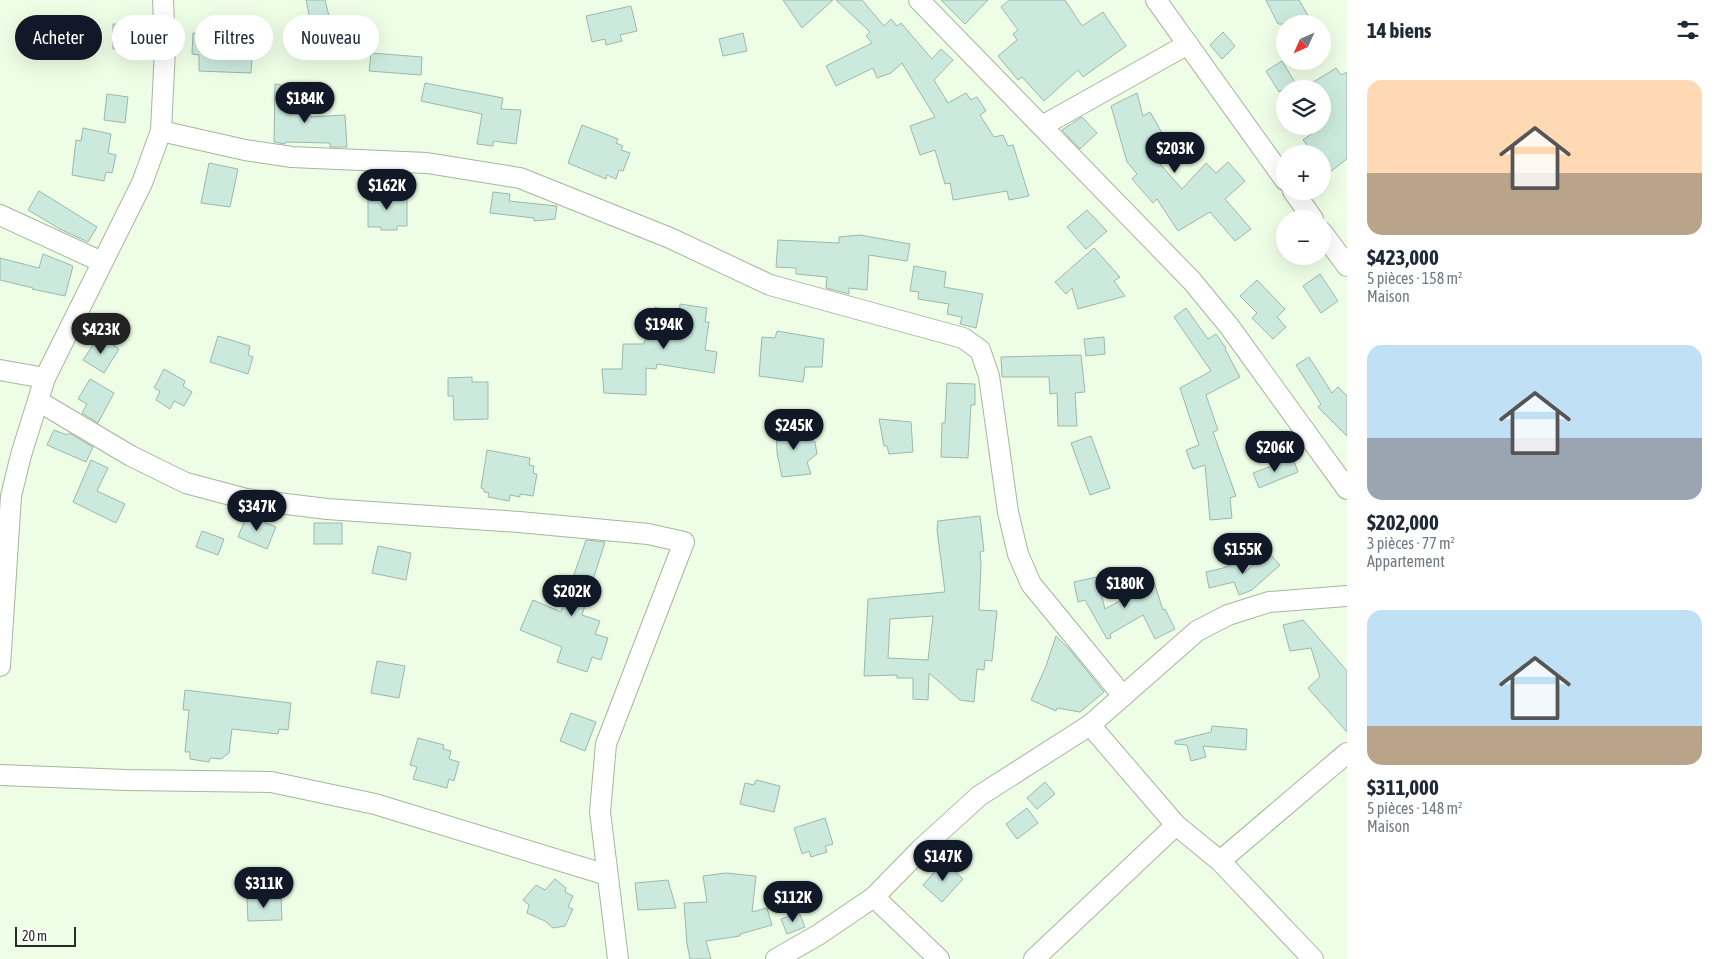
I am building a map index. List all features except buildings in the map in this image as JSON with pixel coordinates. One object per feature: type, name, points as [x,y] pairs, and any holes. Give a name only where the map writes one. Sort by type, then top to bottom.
[{"type":"street","points":[[0,666],[11,496],[21,455],[45,378],[142,182],[161,132],[165,49],[163,0]]},
{"type":"street","points":[[920,0],[1192,281],[1230,326],[1347,489]]},
{"type":"street","points":[[1156,0],[1276,167]]},
{"type":"street","points":[[1042,126],[1188,44]]},
{"type":"street","points":[[161,132],[245,150],[292,157],[427,162],[520,178],[670,238],[770,285],[963,338],[980,350],[989,376],[1008,512],[1018,554],[1030,584],[1123,696]]},
{"type":"street","points":[[0,215],[102,262]]},
{"type":"street","points":[[1331,244],[1347,266]]},
{"type":"street","points":[[0,370],[45,378]]},
{"type":"street","points":[[38,401],[131,456],[186,483],[246,499],[327,509],[519,522],[628,532],[648,534],[684,542],[606,744],[600,812],[618,959]]},
{"type":"street","points":[[776,959],[818,935],[874,897],[921,849],[979,796],[1090,724],[1197,630],[1228,614],[1268,602],[1347,596]]},
{"type":"street","points":[[1090,724],[1176,825],[1220,861],[1313,959]]},
{"type":"street","points":[[1220,861],[1345,758]]},
{"type":"street","points":[[0,775],[126,780],[270,782],[375,804],[607,875]]},
{"type":"street","points":[[1034,959],[1176,825]]},
{"type":"street","points":[[874,897],[939,959]]}]
